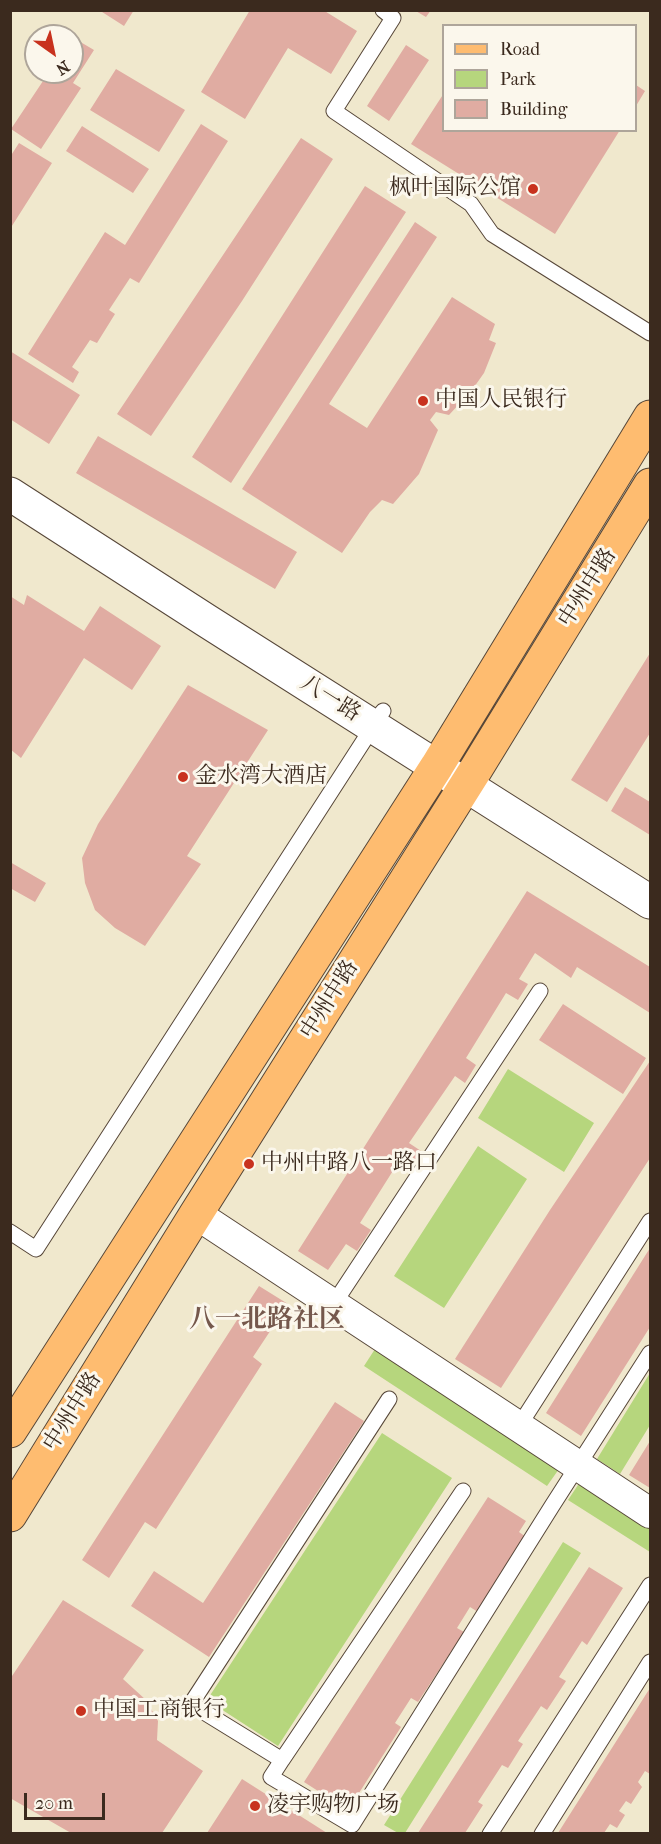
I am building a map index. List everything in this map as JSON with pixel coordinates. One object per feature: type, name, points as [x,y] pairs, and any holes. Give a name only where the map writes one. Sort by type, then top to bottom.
[{"type":"main road","name":"中州中路","points":[[10,1431],[441,758],[651,417]]},
{"type":"main road","name":"中州中路","points":[[10,1515],[651,485]]},
{"type":"street","name":"八一路","points":[[10,472],[378,719]]},
{"type":"street","name":"八一路","points":[[10,494],[471,777],[651,881]]},
{"type":"street","name":"八一路","points":[[471,777],[651,902]]},
{"type":"street","points":[[196,1214],[651,1513]]},
{"type":"lane","points":[[383,10],[393,18],[334,111],[471,204],[492,234],[651,333]]},
{"type":"lane","points":[[10,1232],[36,1249],[378,719]]},
{"type":"lane","points":[[333,1305],[540,991]]},
{"type":"lane","points":[[519,1426],[651,1221]]},
{"type":"lane","points":[[463,1491],[271,1777],[352,1825],[651,1353]]},
{"type":"lane","points":[[282,1760],[190,1704],[389,1399]]},
{"type":"lane","points":[[490,1833],[651,1585]]},
{"type":"lane","points":[[542,1833],[651,1662]]},
{"type":"green space","points":[[508,1069],[594,1123],[564,1172],[478,1118]]},
{"type":"green space","points":[[478,1146],[527,1179],[444,1308],[394,1276]]},
{"type":"green space","points":[[375,1349],[559,1469],[547,1486],[364,1366]]},
{"type":"green space","points":[[650,1373],[650,1425],[620,1474],[597,1459]]},
{"type":"green space","points":[[382,1433],[452,1478],[278,1746],[207,1700]]},
{"type":"green space","points":[[580,1482],[650,1527],[650,1552],[568,1500]]},
{"type":"green space","points":[[563,1542],[581,1553],[405,1833],[398,1833],[384,1825]]},
{"type":"building","points":[[99,10],[134,10],[124,26]]},
{"type":"building","points":[[250,10],[323,10],[357,31],[331,74],[288,48],[245,119],[201,92]]},
{"type":"building","points":[[414,10],[431,10],[426,17]]},
{"type":"building","points":[[84,44],[94,50],[84,66]]},
{"type":"building","points":[[406,45],[429,60],[389,121],[367,106]]},
{"type":"building","points":[[116,69],[185,110],[159,152],[90,110]]},
{"type":"building","points":[[41,84],[75,84],[81,88],[41,149],[11,129]]},
{"type":"building","points":[[637,86],[645,91],[637,104]]},
{"type":"building","name":"枫叶国际公馆","points":[[442,96],[442,132],[619,132],[555,234],[411,144]]},
{"type":"building","points":[[201,124],[228,141],[139,283],[130,278],[109,310],[115,314],[97,343],[90,340],[72,367],[79,372],[73,383],[28,354],[105,232],[125,245]]},
{"type":"building","points":[[82,126],[149,169],[133,193],[66,151]]},
{"type":"building","points":[[301,138],[333,159],[242,301],[151,436],[117,414]]},
{"type":"building","points":[[19,143],[52,163],[10,229],[10,157]]},
{"type":"building","points":[[365,186],[406,212],[231,483],[192,457]]},
{"type":"building","points":[[415,222],[437,237],[329,404],[367,428],[452,297],[495,324],[489,340],[496,343],[484,373],[472,390],[449,415],[436,412],[430,420],[438,430],[419,474],[393,504],[382,500],[370,512],[342,553],[242,489]]},
{"type":"building","points":[[10,351],[80,395],[49,444],[10,419]]},
{"type":"building","points":[[98,436],[297,552],[275,589],[76,473]]},
{"type":"building","points":[[27,595],[84,631],[100,606],[161,646],[132,690],[84,658],[21,758],[10,749],[10,596],[24,605]]},
{"type":"building","points":[[650,653],[650,733],[607,802],[571,780]]},
{"type":"building","name":"金水湾大酒店","points":[[188,685],[268,730],[187,856],[201,864],[145,946],[115,928],[95,910],[85,883],[82,858],[98,824]]},
{"type":"building","points":[[625,787],[650,802],[650,835],[611,811]]},
{"type":"building","points":[[10,862],[46,883],[35,902],[10,888]]},
{"type":"building","points":[[527,891],[650,967],[650,1013],[577,967],[571,978],[535,953],[519,979],[528,984],[518,1000],[506,993],[466,1058],[476,1065],[465,1083],[455,1076],[409,1143],[421,1151],[412,1165],[401,1158],[360,1223],[371,1230],[357,1251],[346,1244],[328,1270],[298,1251]]},
{"type":"building","points":[[563,1004],[646,1058],[623,1094],[539,1040]]},
{"type":"building","points":[[650,1061],[650,1158],[501,1388],[455,1359],[550,1210]]},
{"type":"building","points":[[650,1248],[650,1327],[581,1436],[546,1413]]},
{"type":"building","points":[[259,1286],[288,1304],[253,1357],[262,1364],[156,1529],[145,1522],[109,1578],[82,1560]]},
{"type":"building","points":[[335,1402],[364,1421],[209,1657],[131,1606],[154,1571],[203,1603]]},
{"type":"building","points":[[650,1441],[650,1488],[629,1475]]},
{"type":"building","points":[[488,1497],[526,1521],[519,1532],[526,1537],[478,1612],[470,1607],[457,1628],[464,1632],[418,1702],[411,1698],[395,1723],[401,1727],[352,1804],[348,1801],[343,1807],[304,1782]]},
{"type":"building","points":[[589,1567],[623,1588],[587,1645],[582,1641],[559,1677],[566,1681],[547,1710],[541,1706],[518,1741],[523,1744],[508,1768],[502,1765],[478,1802],[483,1805],[465,1833],[418,1833]]},
{"type":"building","name":"中国工商银行","points":[[63,1600],[144,1650],[123,1679],[146,1700],[158,1721],[157,1740],[203,1771],[162,1833],[71,1833],[10,1798],[10,1679]]},
{"type":"building","points":[[650,1688],[650,1774],[645,1771],[638,1782],[642,1787],[631,1804],[626,1801],[619,1811],[625,1815],[617,1828],[610,1824],[604,1833],[558,1833]]},
{"type":"building","name":"凌宇购物广场","points":[[242,1779],[327,1833],[207,1833]]},
{"type":"place","name":"枫叶国际公馆","points":[[533,189]]},
{"type":"place","name":"中国人民银行","points":[[423,401]]},
{"type":"place","name":"金水湾大酒店","points":[[183,777]]},
{"type":"place","name":"中州中路八一路口","points":[[249,1164]]},
{"type":"place","name":"中国工商银行","points":[[81,1711]]},
{"type":"place","name":"凌宇购物广场","points":[[255,1806]]},
{"type":"district","name":"八一北路社区","points":[[267,1321]]}]
